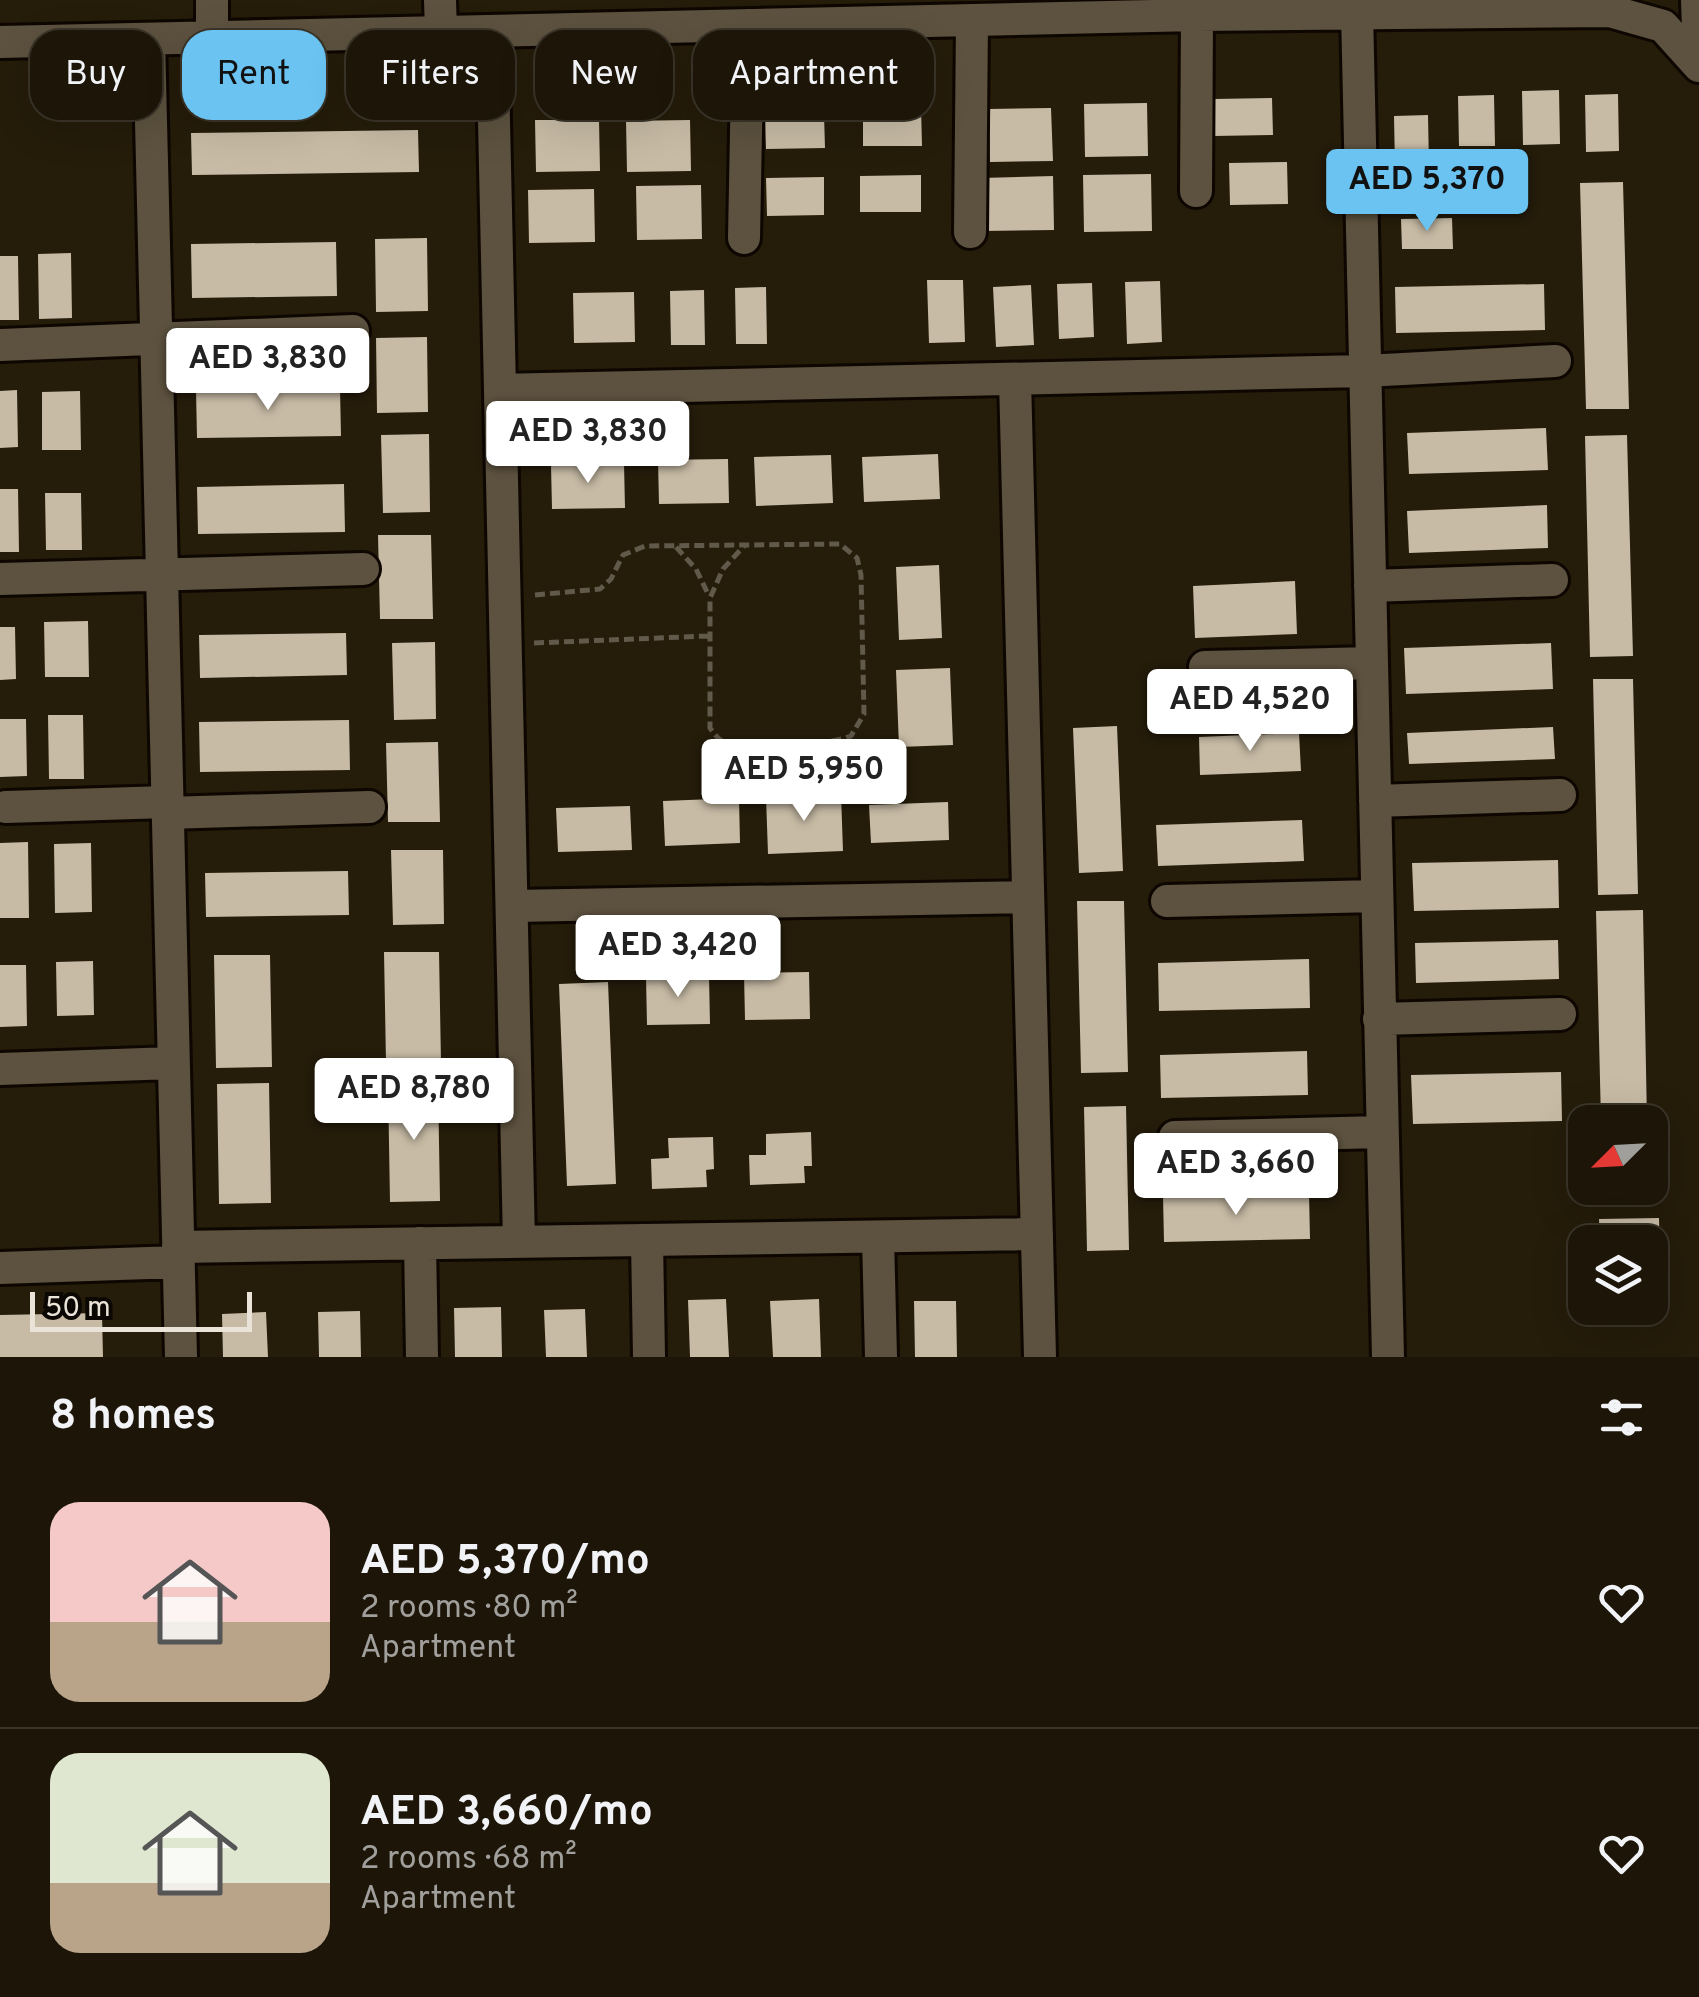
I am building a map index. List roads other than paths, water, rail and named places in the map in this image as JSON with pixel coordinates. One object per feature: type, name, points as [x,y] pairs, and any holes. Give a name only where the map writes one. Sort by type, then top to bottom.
[{"type":"street","points":[[212,0],[212,30]]},
{"type":"street","points":[[1697,0],[1699,56]]},
{"type":"street","points":[[513,30],[681,14],[748,26],[924,11],[972,20],[1145,8],[1196,15],[1364,8],[1625,5],[1662,26],[1699,66]]},
{"type":"street","points":[[1364,8],[1365,371],[1388,1357]]},
{"type":"street","points":[[1196,15],[1196,191]]},
{"type":"street","points":[[295,30],[441,16],[486,30]]},
{"type":"street","points":[[970,232],[972,20]]},
{"type":"street","points":[[744,238],[748,26]]},
{"type":"street","points":[[0,42],[30,41]]},
{"type":"street","points":[[151,120],[181,1357]]},
{"type":"street","points":[[494,120],[520,1242]]},
{"type":"street","points":[[0,345],[353,331]]},
{"type":"street","points":[[500,390],[1365,371],[1554,361]]},
{"type":"street","points":[[1014,379],[1040,1357]]},
{"type":"street","points":[[0,579],[363,569]]},
{"type":"street","points":[[1370,586],[1552,580]]},
{"type":"street","points":[[1205,667],[1371,663]]},
{"type":"street","points":[[1374,801],[1560,795]]},
{"type":"street","points":[[6,807],[369,806]]},
{"type":"street","points":[[1167,902],[1376,896]]},
{"type":"street","points":[[512,906],[1028,897]]},
{"type":"street","points":[[1379,1020],[1560,1014]]},
{"type":"street","points":[[0,1069],[173,1064]]},
{"type":"street","points":[[1174,1137],[1382,1132]]},
{"type":"street","points":[[0,1268],[178,1254],[420,1243],[1037,1234]]},
{"type":"street","points":[[878,1236],[880,1357]]},
{"type":"street","points":[[647,1240],[649,1357]]},
{"type":"street","points":[[420,1243],[422,1357]]}]
